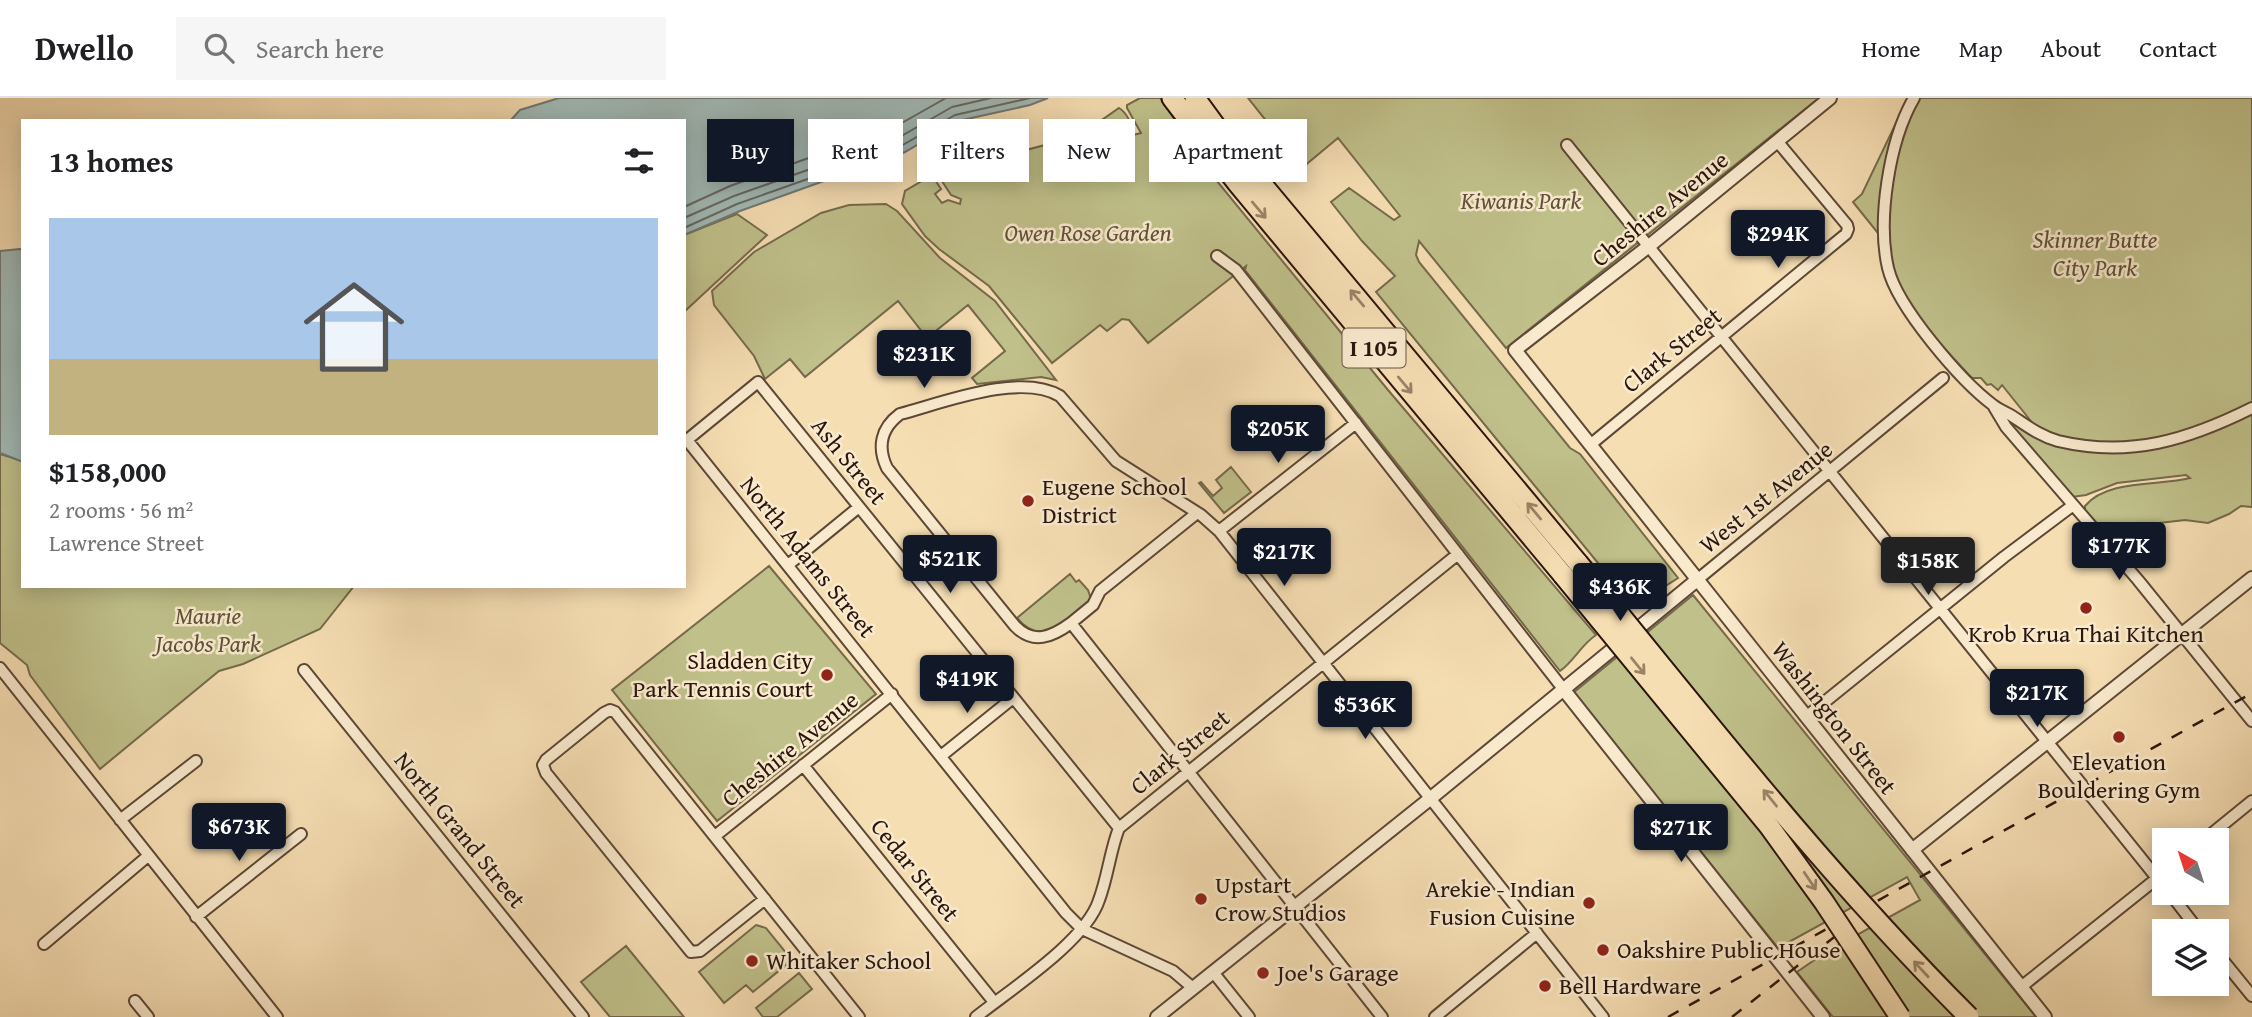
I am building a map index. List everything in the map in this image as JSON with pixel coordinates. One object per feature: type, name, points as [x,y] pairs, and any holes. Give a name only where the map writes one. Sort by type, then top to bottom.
[{"type":"highway","points":[[1172,98],[1196,109]]},
{"type":"highway","name":"I 105","points":[[1178,98],[1196,109],[1239,157],[1849,891],[1969,1017]]},
{"type":"highway","name":"I 105","points":[[1196,109],[1238,184],[1769,826],[1818,892],[1900,1017]]},
{"type":"street","name":"Cheshire Avenue","points":[[1516,350],[1649,246],[1829,98]]},
{"type":"street","points":[[1914,98],[1897,136],[1885,198],[1883,226],[1887,266],[1894,286],[1913,316],[1952,366],[1994,406],[2033,431],[2058,440],[2128,448],[2179,440],[2252,408]]},
{"type":"street","name":"Clark Street","points":[[1590,445],[1846,234],[1849,229],[1847,225],[1777,141]]},
{"type":"street","points":[[1567,145],[2048,742],[2152,864]]},
{"type":"street","points":[[1217,256],[1236,270],[1823,1017]]},
{"type":"street","name":"Washington Street","points":[[1516,350],[2046,1017]]},
{"type":"street","name":"West 1st Avenue","points":[[1157,1017],[1564,690],[1943,378]]},
{"type":"street","name":"North Adams Street","points":[[758,383],[687,440],[1066,913],[1082,929]]},
{"type":"street","name":"Ash Street","points":[[758,383],[1119,828]]},
{"type":"street","points":[[1197,513],[1100,591],[1093,605],[1056,634],[1038,638],[1028,636],[1015,626],[887,468],[882,455],[884,430],[900,414],[982,391],[1035,387],[1050,390],[1068,403],[1116,461],[1197,513],[1219,531],[1604,1017]]},
{"type":"street","points":[[1994,406],[2006,427],[2182,634],[2252,721]]},
{"type":"street","points":[[1219,531],[1356,423]]},
{"type":"street","points":[[1806,717],[1940,608],[2072,506]]},
{"type":"street","points":[[788,565],[859,507]]},
{"type":"street","name":"Clark Street","points":[[976,1017],[1070,943],[1082,929],[1099,901],[1109,856],[1119,828],[1458,554]]},
{"type":"street","points":[[1912,850],[2252,578]]},
{"type":"street","points":[[1071,623],[1382,1017]]},
{"type":"street","points":[[0,668],[277,1017]]},
{"type":"street","name":"North Grand Street","points":[[304,670],[583,1017]]},
{"type":"street","name":"Cheshire Avenue","points":[[715,836],[892,694]]},
{"type":"street","points":[[941,756],[1013,698]]},
{"type":"street","points":[[765,899],[700,951],[694,953],[688,950],[554,783],[543,765],[546,760],[604,713],[612,710],[715,836],[859,1017]]},
{"type":"street","points":[[120,820],[196,761]]},
{"type":"street","name":"Cedar Street","points":[[803,765],[994,1002]]},
{"type":"street","points":[[2219,828],[2252,801]]},
{"type":"street","points":[[196,917],[301,834]]},
{"type":"street","points":[[44,944],[148,856]]},
{"type":"street","points":[[2021,986],[2152,882]]},
{"type":"street","points":[[2179,905],[2190,919]]},
{"type":"street","points":[[1082,929],[1174,971],[1193,988]]},
{"type":"street","points":[[1435,1017],[1537,933]]},
{"type":"street","points":[[2229,968],[2252,996]]},
{"type":"street","points":[[1213,972],[1249,1017]]},
{"type":"street","points":[[135,1001],[148,1017]]},
{"type":"green space","name":"Owen Rose Garden","points":[[1140,98],[1160,98],[1174,119],[1149,119],[1149,182],[1218,182],[1388,390],[1596,635],[1560,671],[1245,270],[1246,266],[1148,343],[1129,320],[1122,319],[1107,331],[1100,325],[1052,363],[989,286],[925,236],[902,204],[905,191],[920,182],[936,182],[941,189],[935,194],[942,203],[948,200],[960,204],[961,199],[951,195],[943,182],[1029,182],[1029,149],[1043,146],[1043,182],[1135,182],[1135,134],[1141,133],[1127,105]]},
{"type":"green space","name":"Kiwanis Park","points":[[1248,98],[1819,98],[1506,348],[1419,241],[1416,255],[1419,262],[1570,448],[1580,454],[1678,578],[1642,601],[1625,577],[1616,585],[1376,292],[1395,276],[1331,202],[1349,188],[1394,220],[1400,216],[1338,138],[1307,164],[1307,119],[1265,119]]},
{"type":"green space","name":"Skinner Butte City Park","points":[[1908,98],[2252,98],[2252,507],[2241,506],[2208,523],[2185,520],[2142,525],[2125,528],[2110,536],[2085,511],[2085,506],[2095,497],[2120,487],[2190,478],[2186,475],[2117,483],[2086,495],[2072,497],[2016,434],[2007,420],[2010,417],[2046,440],[2002,385],[1998,390],[1991,384],[1987,385],[1981,378],[1972,378],[1932,335],[1898,284],[1890,248],[1853,202],[1862,194]]},
{"type":"green space","points":[[1119,108],[1128,119],[1103,119]]},
{"type":"green space","points":[[886,204],[897,211],[940,258],[995,301],[1056,380],[1041,377],[977,384],[972,378],[1005,351],[968,305],[927,338],[898,301],[805,377],[790,359],[765,379],[754,356],[714,305],[712,291],[754,252],[821,213],[849,205]]},
{"type":"green space","points":[[737,214],[767,235],[686,310],[686,234]]},
{"type":"green space","name":"Maurie Jacobs Park","points":[[0,454],[21,460],[21,588],[352,588],[320,629],[243,664],[219,671],[100,769],[30,675],[27,665],[0,643]]},
{"type":"green space","points":[[1231,467],[1251,492],[1224,513],[1199,483],[1213,496],[1222,488],[1216,480]]},
{"type":"green space","points":[[769,566],[876,694],[717,821],[612,690]]},
{"type":"green space","points":[[1070,574],[1088,590],[1091,599],[1064,622],[1046,631],[1036,631],[1017,618]]},
{"type":"green space","points":[[1693,595],[2036,1017],[1833,1017],[1797,972],[1826,952],[1920,900],[1907,877],[1778,948],[1573,693]]},
{"type":"green space","points":[[756,925],[766,928],[792,960],[753,992],[746,985],[724,1003],[699,972]]},
{"type":"green space","points":[[626,946],[684,1017],[610,1017],[581,982]]},
{"type":"green space","points":[[799,973],[812,989],[777,1017],[763,1017],[756,1008]]},
{"type":"water","points":[[559,98],[1048,98],[1030,105],[967,119],[917,119],[917,145],[903,153],[903,119],[808,119],[808,182],[821,182],[740,211],[686,234],[686,119],[512,119],[520,110]]},
{"type":"water","points":[[21,249],[21,461],[0,453],[0,251]]},
{"type":"railway","points":[[1668,1017],[2252,693]]},
{"type":"railway","points":[[1732,1017],[1842,931]]},
{"type":"place","name":"Eugene School District","points":[[1028,501]]},
{"type":"place","name":"Krob Krua Thai Kitchen","points":[[2086,608]]},
{"type":"place","name":"Sladden City Park Tennis Court","points":[[827,675]]},
{"type":"place","name":"Elevation Bouldering Gym","points":[[2119,737]]},
{"type":"place","name":"Upstart Crow Studios","points":[[1201,899]]},
{"type":"place","name":"Arekie - Indian Fusion Cuisine","points":[[1589,903]]},
{"type":"place","name":"Oakshire Public House","points":[[1603,950]]},
{"type":"place","name":"Whitaker School","points":[[752,961]]},
{"type":"place","name":"Joe's Garage","points":[[1263,973]]},
{"type":"place","name":"Bell Hardware","points":[[1545,986]]}]
